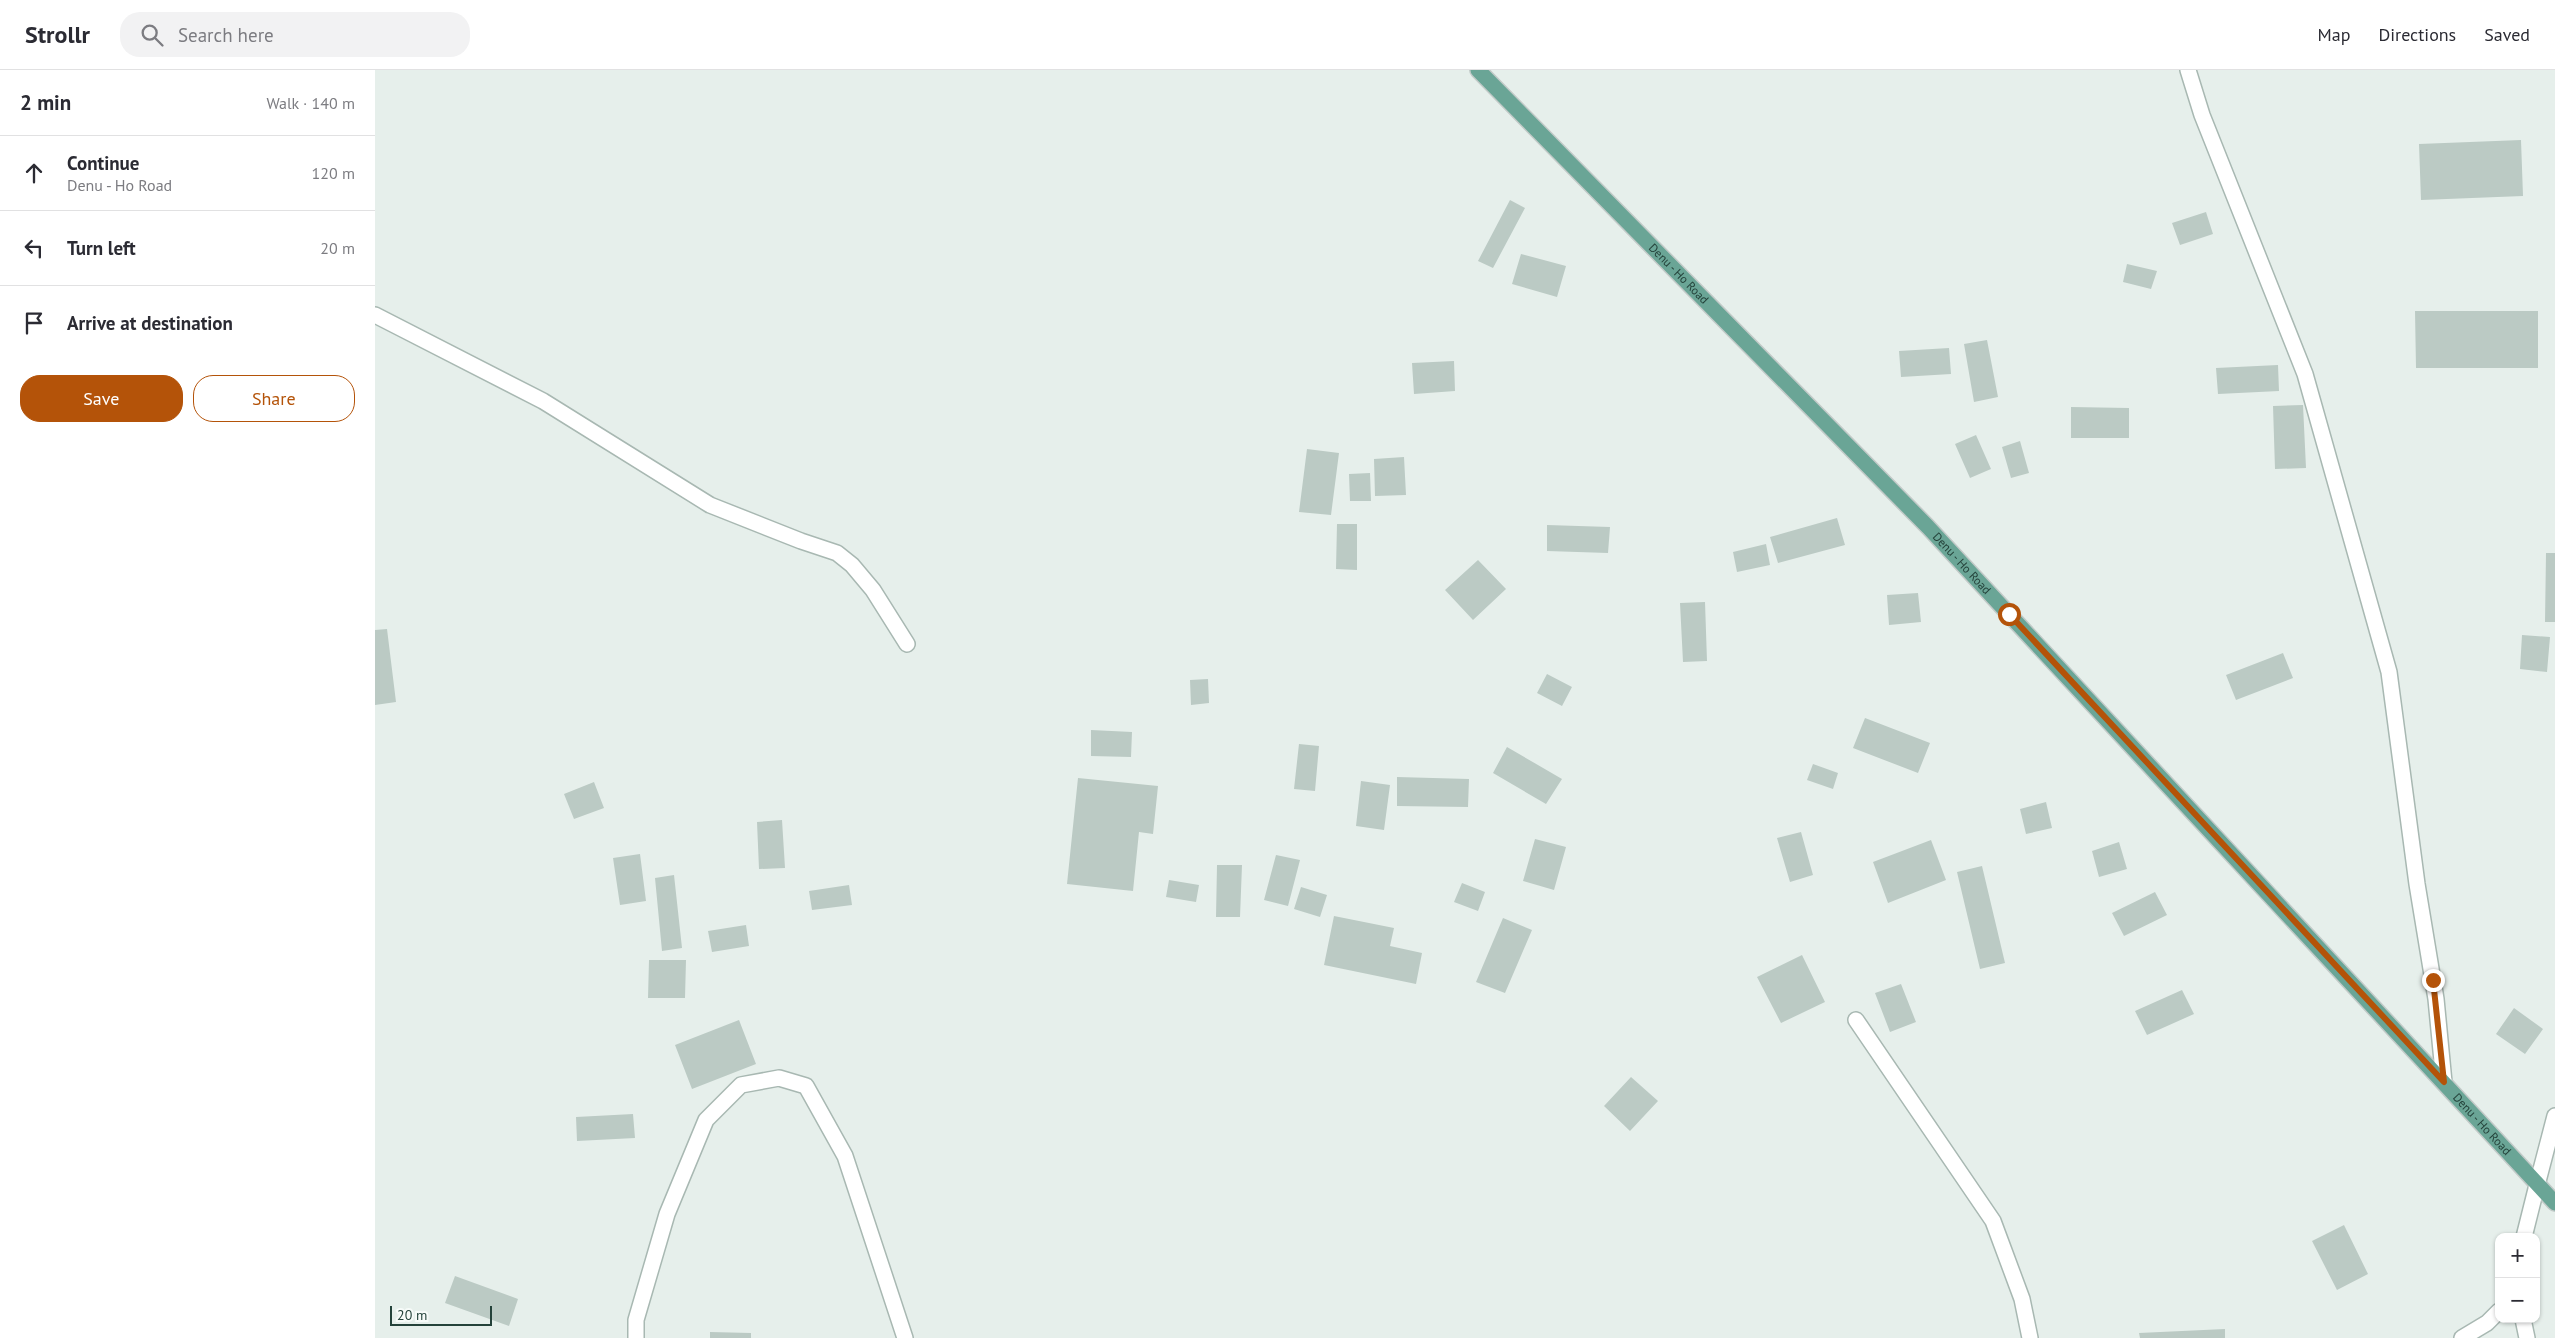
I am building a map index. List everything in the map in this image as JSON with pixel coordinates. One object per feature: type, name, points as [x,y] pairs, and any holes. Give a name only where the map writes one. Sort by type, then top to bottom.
[{"type":"main road","name":"Denu - Ho Road","points":[[1478,70],[1927,527],[2444,1082],[2537,1186],[2555,1203]]},
{"type":"street","points":[[2188,70],[2202,115],[2305,374],[2389,672],[2417,884],[2436,999],[2444,1082]]},
{"type":"street","points":[[375,315],[543,401],[710,505],[801,541],[837,553],[853,565],[873,590],[907,644]]},
{"type":"street","points":[[1856,1020],[1993,1221],[2022,1299],[2030,1338]]},
{"type":"street","points":[[636,1338],[636,1320],[667,1214],[706,1120],[741,1085],[779,1078],[806,1086],[845,1156],[905,1338]]},
{"type":"street","points":[[2525,1233],[2555,1116]]},
{"type":"street","points":[[2462,1338],[2487,1323],[2495,1315]]},
{"type":"street","points":[[2524,1323],[2527,1338]]},
{"type":"building","points":[[2521,140],[2523,196],[2421,200],[2419,144]]},
{"type":"building","points":[[1510,200],[1525,208],[1493,268],[1478,261]]},
{"type":"building","points":[[2206,212],[2213,234],[2180,245],[2172,223]]},
{"type":"building","points":[[1521,254],[1566,266],[1557,297],[1512,284]]},
{"type":"building","points":[[2127,264],[2157,271],[2151,289],[2123,282]]},
{"type":"building","points":[[2415,311],[2538,311],[2538,368],[2416,368]]},
{"type":"building","points":[[1987,340],[1998,397],[1974,402],[1964,344]]},
{"type":"building","points":[[1949,348],[1951,374],[1901,377],[1899,351]]},
{"type":"building","points":[[1454,361],[1455,391],[1414,394],[1412,363]]},
{"type":"building","points":[[2278,365],[2279,391],[2218,394],[2216,368]]},
{"type":"building","points":[[2303,405],[2306,468],[2275,469],[2273,406]]},
{"type":"building","points":[[2071,407],[2129,408],[2129,438],[2071,438]]},
{"type":"building","points":[[1976,435],[1991,469],[1970,478],[1955,444]]},
{"type":"building","points":[[2020,441],[2029,473],[2011,478],[2002,447]]},
{"type":"building","points":[[1307,449],[1339,453],[1331,515],[1299,512]]},
{"type":"building","points":[[1404,457],[1406,495],[1375,496],[1374,459]]},
{"type":"building","points":[[1370,473],[1371,501],[1350,501],[1349,474]]},
{"type":"building","points":[[1837,518],[1845,545],[1778,563],[1770,537]]},
{"type":"building","points":[[1337,524],[1357,524],[1357,570],[1336,569]]},
{"type":"building","points":[[1547,525],[1610,527],[1608,553],[1547,551]]},
{"type":"building","points":[[1766,544],[1770,565],[1737,572],[1733,552]]},
{"type":"building","points":[[2546,553],[2555,553],[2555,622],[2545,622]]},
{"type":"building","points":[[1478,560],[1506,589],[1473,620],[1445,590]]},
{"type":"building","points":[[1918,593],[1921,622],[1889,625],[1887,595]]},
{"type":"building","points":[[1705,602],[1707,661],[1683,662],[1680,603]]},
{"type":"building","points":[[387,629],[396,702],[375,705],[375,630]]},
{"type":"building","points":[[2522,635],[2550,637],[2547,672],[2520,669]]},
{"type":"building","points":[[2283,653],[2293,678],[2236,700],[2226,675]]},
{"type":"building","points":[[1547,674],[1572,687],[1562,706],[1537,693]]},
{"type":"building","points":[[1208,679],[1209,703],[1191,705],[1190,680]]},
{"type":"building","points":[[1865,718],[1930,743],[1918,773],[1853,748]]},
{"type":"building","points":[[1091,730],[1132,732],[1131,757],[1091,756]]},
{"type":"building","points":[[1299,744],[1319,746],[1315,791],[1294,789]]},
{"type":"building","points":[[1507,747],[1562,779],[1546,804],[1493,773]]},
{"type":"building","points":[[1813,764],[1838,773],[1833,789],[1807,780]]},
{"type":"building","points":[[1397,777],[1469,779],[1468,807],[1397,806]]},
{"type":"building","points":[[1078,778],[1158,786],[1153,834],[1139,832],[1133,891],[1067,884]]},
{"type":"building","points":[[1361,781],[1390,785],[1384,830],[1356,826]]},
{"type":"building","points":[[594,782],[604,808],[574,819],[564,794]]},
{"type":"building","points":[[2046,802],[2052,828],[2026,834],[2020,809]]},
{"type":"building","points":[[782,820],[785,868],[759,869],[757,822]]},
{"type":"building","points":[[1801,832],[1813,875],[1790,882],[1777,838]]},
{"type":"building","points":[[1535,839],[1566,847],[1554,890],[1523,881]]},
{"type":"building","points":[[1931,840],[1946,880],[1888,903],[1873,862]]},
{"type":"building","points":[[2119,842],[2127,869],[2099,877],[2092,851]]},
{"type":"building","points":[[640,854],[646,901],[620,905],[613,858]]},
{"type":"building","points":[[1276,855],[1300,860],[1288,906],[1264,900]]},
{"type":"building","points":[[1217,865],[1242,865],[1240,917],[1216,917]]},
{"type":"building","points":[[1982,866],[2005,963],[1980,969],[1957,872]]},
{"type":"building","points":[[674,875],[682,948],[662,951],[655,878]]},
{"type":"building","points":[[1169,880],[1199,885],[1196,902],[1166,897]]},
{"type":"building","points":[[1462,883],[1485,892],[1478,911],[1454,902]]},
{"type":"building","points":[[849,885],[852,905],[812,910],[809,891]]},
{"type":"building","points":[[1301,887],[1327,895],[1320,917],[1294,909]]},
{"type":"building","points":[[2155,892],[2167,915],[2124,936],[2112,913]]},
{"type":"building","points":[[1334,916],[1394,928],[1390,946],[1422,953],[1416,984],[1324,965]]},
{"type":"building","points":[[1503,918],[1532,930],[1505,993],[1476,982]]},
{"type":"building","points":[[746,925],[749,946],[712,952],[708,931]]},
{"type":"building","points":[[1802,955],[1825,1002],[1781,1023],[1757,977]]},
{"type":"building","points":[[649,960],[686,960],[685,998],[648,998]]},
{"type":"building","points":[[1901,984],[1916,1022],[1890,1032],[1875,993]]},
{"type":"building","points":[[2182,990],[2194,1014],[2147,1035],[2135,1011]]},
{"type":"building","points":[[2514,1008],[2543,1029],[2525,1054],[2496,1034]]},
{"type":"building","points":[[739,1020],[756,1064],[692,1089],[675,1045]]},
{"type":"building","points":[[1631,1077],[1658,1101],[1630,1131],[1604,1106]]},
{"type":"building","points":[[633,1114],[635,1138],[577,1141],[576,1117]]},
{"type":"building","points":[[2344,1225],[2368,1274],[2337,1290],[2312,1241]]},
{"type":"building","points":[[455,1276],[518,1299],[509,1326],[445,1303]]},
{"type":"building","points":[[2225,1329],[2225,1338],[2140,1338],[2139,1333]]},
{"type":"building","points":[[710,1332],[751,1333],[751,1338],[710,1338]]},
{"type":"route","points":[[2009,614],[2444,1082],[2433,980]]}]
